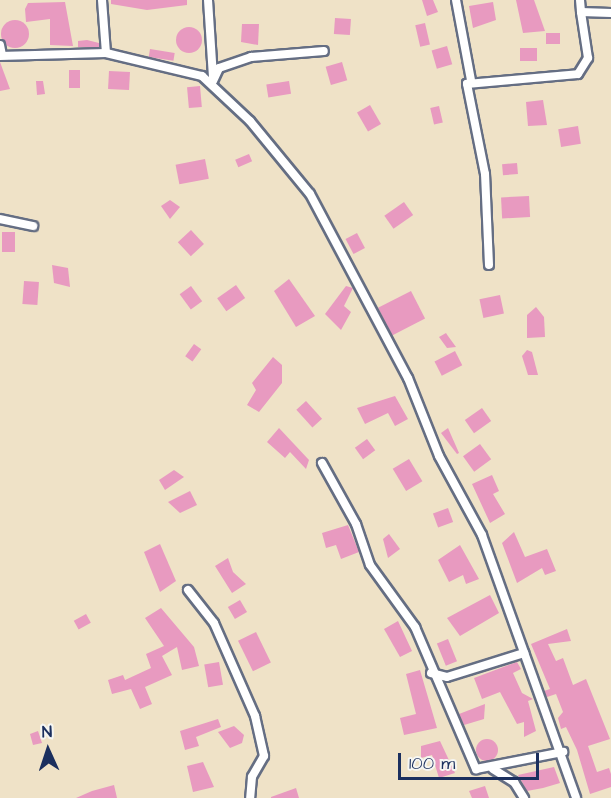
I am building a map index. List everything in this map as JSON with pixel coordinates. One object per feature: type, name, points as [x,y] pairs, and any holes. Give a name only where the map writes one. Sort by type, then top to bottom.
[{"type":"street","points":[[102,0],[106,53]]},
{"type":"street","points":[[208,0],[213,81]]},
{"type":"street","points":[[456,0],[471,80],[466,101],[485,174],[489,265]]},
{"type":"street","points":[[471,80],[545,79],[582,72],[588,58],[580,0]]},
{"type":"street","points":[[581,12],[611,13]]},
{"type":"street","points":[[0,45],[1,56],[106,53],[213,81],[310,194],[408,378],[439,456],[482,535],[524,653],[563,752],[576,798]]},
{"type":"street","points":[[213,81],[219,68],[251,57],[324,51]]},
{"type":"street","points":[[0,219],[33,226]]},
{"type":"street","points":[[322,463],[375,573],[408,614],[431,673],[473,765],[493,769],[514,782],[524,798]]},
{"type":"street","points":[[188,590],[214,623],[255,716],[264,756],[252,777],[250,798]]},
{"type":"street","points":[[431,673],[447,676],[524,653]]},
{"type":"street","points":[[493,769],[563,752]]},
{"type":"building","points":[[111,0],[187,0],[187,5],[147,10],[111,4]]},
{"type":"building","points":[[422,0],[433,0],[438,12],[427,16]]},
{"type":"building","points":[[516,0],[534,0],[545,31],[523,33]]},
{"type":"building","points":[[65,2],[73,46],[50,45],[50,19],[26,22],[25,9],[28,3]]},
{"type":"building","points":[[493,2],[496,20],[473,28],[469,6]]},
{"type":"building","points":[[335,18],[351,19],[350,35],[334,34]]},
{"type":"building","points":[[15,20],[25,24],[29,34],[25,44],[15,48],[5,44],[1,34],[5,24]]},
{"type":"building","points":[[425,23],[430,44],[420,47],[415,25]]},
{"type":"building","points":[[242,24],[259,24],[258,45],[241,42]]},
{"type":"building","points":[[189,27],[198,31],[202,40],[198,49],[189,53],[180,49],[176,40],[180,31]]},
{"type":"building","points":[[546,33],[560,33],[560,44],[546,44]]},
{"type":"building","points":[[87,40],[99,43],[99,47],[78,47],[78,41]]},
{"type":"building","points":[[447,46],[452,64],[437,69],[432,50]]},
{"type":"building","points":[[520,48],[537,48],[537,61],[520,61]]},
{"type":"building","points":[[150,49],[175,53],[173,61],[149,57]]},
{"type":"building","points":[[0,62],[10,89],[0,91]]},
{"type":"building","points":[[342,62],[347,80],[331,85],[326,67]]},
{"type":"building","points":[[69,70],[80,70],[80,88],[69,88]]},
{"type":"building","points":[[109,71],[130,72],[129,90],[108,89]]},
{"type":"building","points":[[36,81],[43,81],[45,94],[37,95]]},
{"type":"building","points":[[289,81],[291,94],[268,97],[266,85]]},
{"type":"building","points":[[200,86],[202,107],[189,108],[187,87]]},
{"type":"building","points":[[543,100],[547,125],[528,126],[526,102]]},
{"type":"building","points":[[370,105],[381,124],[368,132],[357,112]]},
{"type":"building","points":[[439,106],[443,123],[434,125],[430,108]]},
{"type":"building","points":[[578,126],[581,144],[561,147],[558,129]]},
{"type":"building","points":[[249,154],[252,161],[238,167],[235,160]]},
{"type":"building","points":[[205,159],[209,179],[179,184],[176,165]]},
{"type":"building","points":[[517,163],[518,174],[503,175],[502,164]]},
{"type":"building","points":[[529,196],[530,217],[502,218],[501,197]]},
{"type":"building","points":[[170,200],[180,207],[170,219],[161,206]]},
{"type":"building","points":[[404,202],[413,215],[394,229],[384,216]]},
{"type":"building","points":[[191,230],[204,244],[191,256],[178,242]]},
{"type":"building","points":[[2,232],[15,232],[15,252],[2,252]]},
{"type":"building","points":[[357,233],[365,248],[354,254],[346,239]]},
{"type":"building","points":[[52,265],[68,268],[70,287],[54,283]]},
{"type":"building","points":[[289,279],[315,316],[296,327],[274,291]]},
{"type":"building","points":[[24,281],[39,282],[37,305],[22,304]]},
{"type":"building","points":[[236,285],[245,298],[226,311],[217,298]]},
{"type":"building","points":[[191,286],[202,301],[191,310],[180,294]]},
{"type":"building","points":[[346,286],[353,288],[344,306],[351,312],[341,330],[325,314]]},
{"type":"building","points":[[411,291],[425,319],[392,335],[378,308]]},
{"type":"building","points":[[500,295],[504,314],[483,318],[479,299]]},
{"type":"building","points":[[536,307],[544,317],[545,337],[527,338],[527,315]]},
{"type":"building","points":[[446,333],[456,347],[447,348],[439,337]]},
{"type":"building","points":[[194,344],[201,349],[192,361],[185,356]]},
{"type":"building","points":[[527,350],[532,352],[538,375],[528,375],[522,356]]},
{"type":"building","points":[[455,351],[462,365],[442,376],[435,361]]},
{"type":"building","points":[[273,357],[282,365],[282,383],[259,412],[247,405],[256,390],[252,383]]},
{"type":"building","points":[[395,396],[408,419],[395,426],[388,413],[365,424],[357,408]]},
{"type":"building","points":[[306,401],[322,419],[312,428],[296,410]]},
{"type":"building","points":[[482,408],[491,421],[474,433],[465,420]]},
{"type":"building","points":[[279,428],[309,460],[306,469],[290,452],[285,458],[267,442]]},
{"type":"building","points":[[448,428],[459,453],[457,454],[441,433]]},
{"type":"building","points":[[367,439],[375,450],[363,459],[355,448]]},
{"type":"building","points":[[480,444],[491,459],[474,472],[463,456]]},
{"type":"building","points":[[409,459],[422,481],[406,491],[393,469]]},
{"type":"building","points":[[174,470],[184,477],[165,490],[159,480]]},
{"type":"building","points":[[492,475],[499,491],[493,494],[505,514],[490,523],[472,484]]},
{"type":"building","points":[[190,491],[197,505],[180,513],[168,502]]},
{"type":"building","points":[[448,508],[453,522],[438,528],[433,513]]},
{"type":"building","points":[[348,525],[359,552],[341,559],[336,545],[326,548],[322,533]]},
{"type":"building","points":[[514,532],[525,557],[547,549],[556,571],[545,575],[542,568],[517,583],[502,543]]},
{"type":"building","points":[[389,534],[400,549],[388,558],[383,539]]},
{"type":"building","points":[[160,544],[176,581],[160,592],[144,552]]},
{"type":"building","points":[[460,545],[479,579],[466,584],[463,575],[449,582],[438,560]]},
{"type":"building","points":[[228,558],[233,572],[246,584],[232,593],[215,566]]},
{"type":"building","points":[[490,595],[499,613],[460,636],[447,618]]},
{"type":"building","points":[[240,600],[247,612],[235,619],[228,607]]},
{"type":"building","points":[[161,608],[194,647],[199,666],[182,670],[177,647],[162,656],[172,675],[145,687],[152,704],[140,709],[131,689],[112,694],[108,680],[123,675],[125,680],[151,668],[146,654],[164,646],[145,618]]},
{"type":"building","points":[[86,614],[91,623],[79,630],[74,621]]},
{"type":"building","points":[[398,621],[412,651],[400,657],[384,629]]},
{"type":"building","points":[[567,629],[571,641],[548,644],[556,661],[563,658],[573,685],[586,679],[610,739],[588,746],[597,772],[609,768],[611,774],[611,787],[590,794],[577,750],[566,727],[561,729],[558,718],[563,712],[556,694],[547,697],[544,691],[550,689],[531,644]]},
{"type":"building","points":[[256,632],[271,663],[253,671],[238,641]]},
{"type":"building","points":[[448,639],[457,661],[446,666],[437,643]]},
{"type":"building","points":[[219,662],[223,685],[208,687],[204,665]]},
{"type":"building","points":[[517,662],[521,669],[513,673],[522,693],[533,699],[528,701],[536,731],[524,737],[524,722],[517,724],[500,692],[482,699],[474,678]]},
{"type":"building","points":[[420,670],[437,728],[404,735],[400,718],[416,714],[406,674]]},
{"type":"building","points":[[485,704],[484,719],[464,725],[459,714]]},
{"type":"building","points":[[218,719],[221,727],[196,737],[199,746],[185,750],[180,731]]},
{"type":"building","points":[[234,726],[244,735],[242,743],[230,748],[218,732]]},
{"type":"building","points":[[38,731],[42,743],[33,745],[30,734]]},
{"type":"building","points":[[487,739],[495,742],[498,750],[495,758],[487,761],[479,758],[476,750],[479,742]]},
{"type":"building","points":[[440,741],[455,773],[439,778],[432,755],[421,758],[421,746]]},
{"type":"building","points":[[203,762],[214,787],[193,792],[187,766]]},
{"type":"building","points":[[554,767],[560,783],[543,788],[527,791],[518,775]]},
{"type":"building","points":[[114,785],[117,798],[76,798],[92,791]]},
{"type":"building","points":[[485,786],[489,798],[472,798],[469,791]]},
{"type":"building","points":[[296,788],[299,798],[271,798],[271,797]]}]
